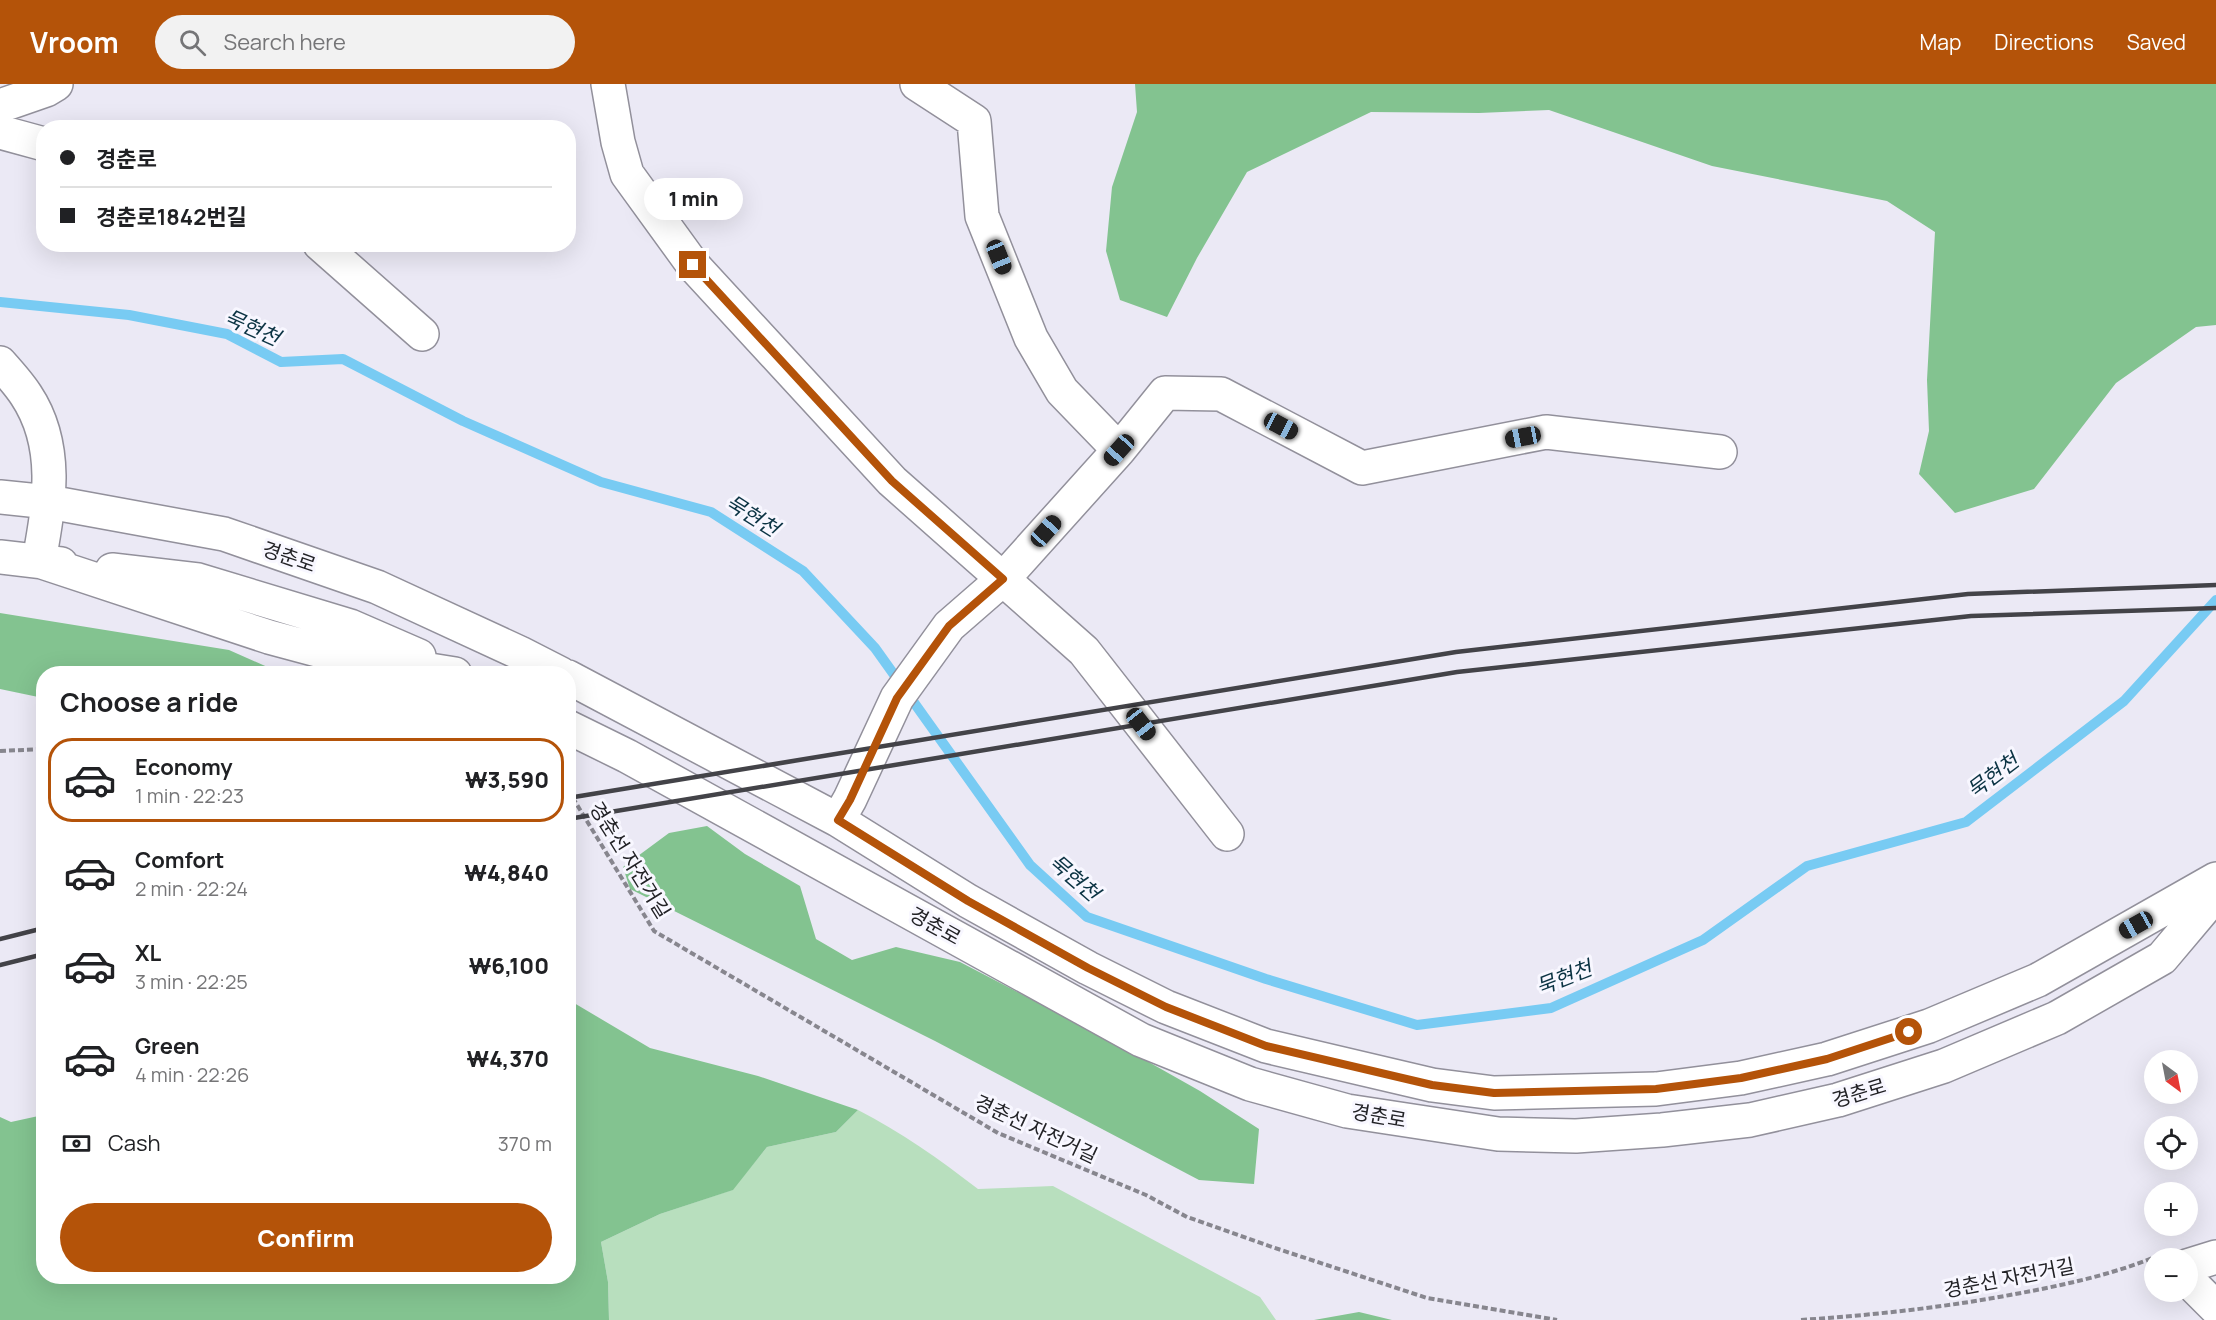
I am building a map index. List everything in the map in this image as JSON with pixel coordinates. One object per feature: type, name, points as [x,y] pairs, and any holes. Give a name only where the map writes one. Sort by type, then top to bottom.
[{"type":"street","points":[[0,106],[46,90],[56,84]]},
{"type":"street","points":[[608,84],[618,141],[627,174],[693,265],[892,481],[1084,651],[1227,834]]},
{"type":"street","points":[[917,84],[974,121],[982,216],[1031,338],[1062,391],[1119,450]]},
{"type":"street","points":[[0,132],[36,142]]},
{"type":"street","points":[[329,252],[422,334]]},
{"type":"street","points":[[0,363],[27,396],[42,427],[46,446],[49,464],[49,502],[39,561]]},
{"type":"street","points":[[838,820],[850,800],[897,698],[949,626],[1003,579],[1119,450],[1165,393],[1221,394],[1362,468],[1546,432],[1720,452]]},
{"type":"street","name":"경춘로","points":[[0,496],[49,502],[224,534],[377,587],[546,666]]},
{"type":"street","points":[[0,557],[198,580],[350,626],[438,666]]},
{"type":"street","name":"경춘로","points":[[576,681],[838,820],[968,901],[1088,968],[1166,1007],[1266,1046],[1432,1085],[1494,1093],[1656,1089],[1741,1078],[1827,1059],[1929,1026],[2038,980],[2216,879]]},
{"type":"street","name":"경춘로","points":[[576,731],[627,756],[1141,1040],[1250,1084],[1347,1111],[1498,1134],[1576,1136],[1662,1130],[1750,1120],[1838,1100],[1944,1066],[2057,1018],[2162,958],[2216,894]]},
{"type":"street","points":[[2198,1258],[2216,1257]]},
{"type":"street","points":[[2198,1290],[2216,1308]]},
{"type":"path","points":[[0,751],[36,749]]},
{"type":"path","name":"경춘선 자전거길","points":[[576,803],[654,931],[998,1133],[1146,1195],[1187,1217],[1283,1251],[1427,1298],[1557,1320]]},
{"type":"path","name":"경춘선 자전거길","points":[[1802,1320],[1887,1314],[1978,1301],[2058,1287],[2144,1264]]},
{"type":"green space","points":[[1135,84],[2216,84],[2216,325],[2196,327],[2116,383],[2034,489],[1955,513],[1919,474],[1929,431],[1927,380],[1935,232],[1887,201],[1712,166],[1549,110],[1479,113],[1371,112],[1247,172],[1197,258],[1167,317],[1120,300],[1106,251],[1112,187],[1137,112]]},
{"type":"green space","points":[[0,613],[229,650],[265,666],[36,666],[36,697],[0,689]]},
{"type":"green space","points":[[707,826],[745,854],[800,886],[816,939],[852,960],[896,947],[960,962],[1115,1043],[1200,1091],[1259,1129],[1254,1184],[1199,1180],[935,1041],[630,889],[623,867],[669,833]]},
{"type":"green space","points":[[576,1004],[650,1048],[758,1076],[858,1110],[836,1132],[767,1147],[733,1190],[660,1214],[601,1242],[608,1282],[609,1320],[0,1320],[0,1117],[11,1122],[36,1117],[36,1284],[576,1284]]},
{"type":"green space","points":[[858,1110],[920,1146],[978,1189],[1053,1186],[1260,1297],[1276,1320],[609,1320],[608,1282],[601,1242],[660,1214],[732,1190],[767,1147],[836,1132]]},
{"type":"green space","points":[[1359,1312],[1392,1320],[1314,1320]]},
{"type":"waterway","name":"묵현천","points":[[0,302],[129,315],[227,334],[281,362],[343,359],[463,421],[601,482],[711,512],[803,571],[875,648],[1030,865],[1087,917],[1266,979],[1417,1025],[1551,1008],[1703,940],[1807,866],[1966,822],[2124,701],[2216,600]]},
{"type":"railway","points":[[576,797],[1456,652],[1968,594],[2216,585]]},
{"type":"railway","points":[[576,818],[1457,672],[1971,616],[2216,608]]},
{"type":"railway","points":[[0,939],[36,930]]},
{"type":"railway","points":[[0,965],[36,956]]},
{"type":"route","points":[[693,265],[892,481],[1003,579],[949,626],[897,698],[850,800],[838,820],[968,901],[1088,968],[1166,1007],[1266,1046],[1432,1085],[1494,1093],[1656,1089],[1741,1078],[1827,1059],[1909,1032]]}]
